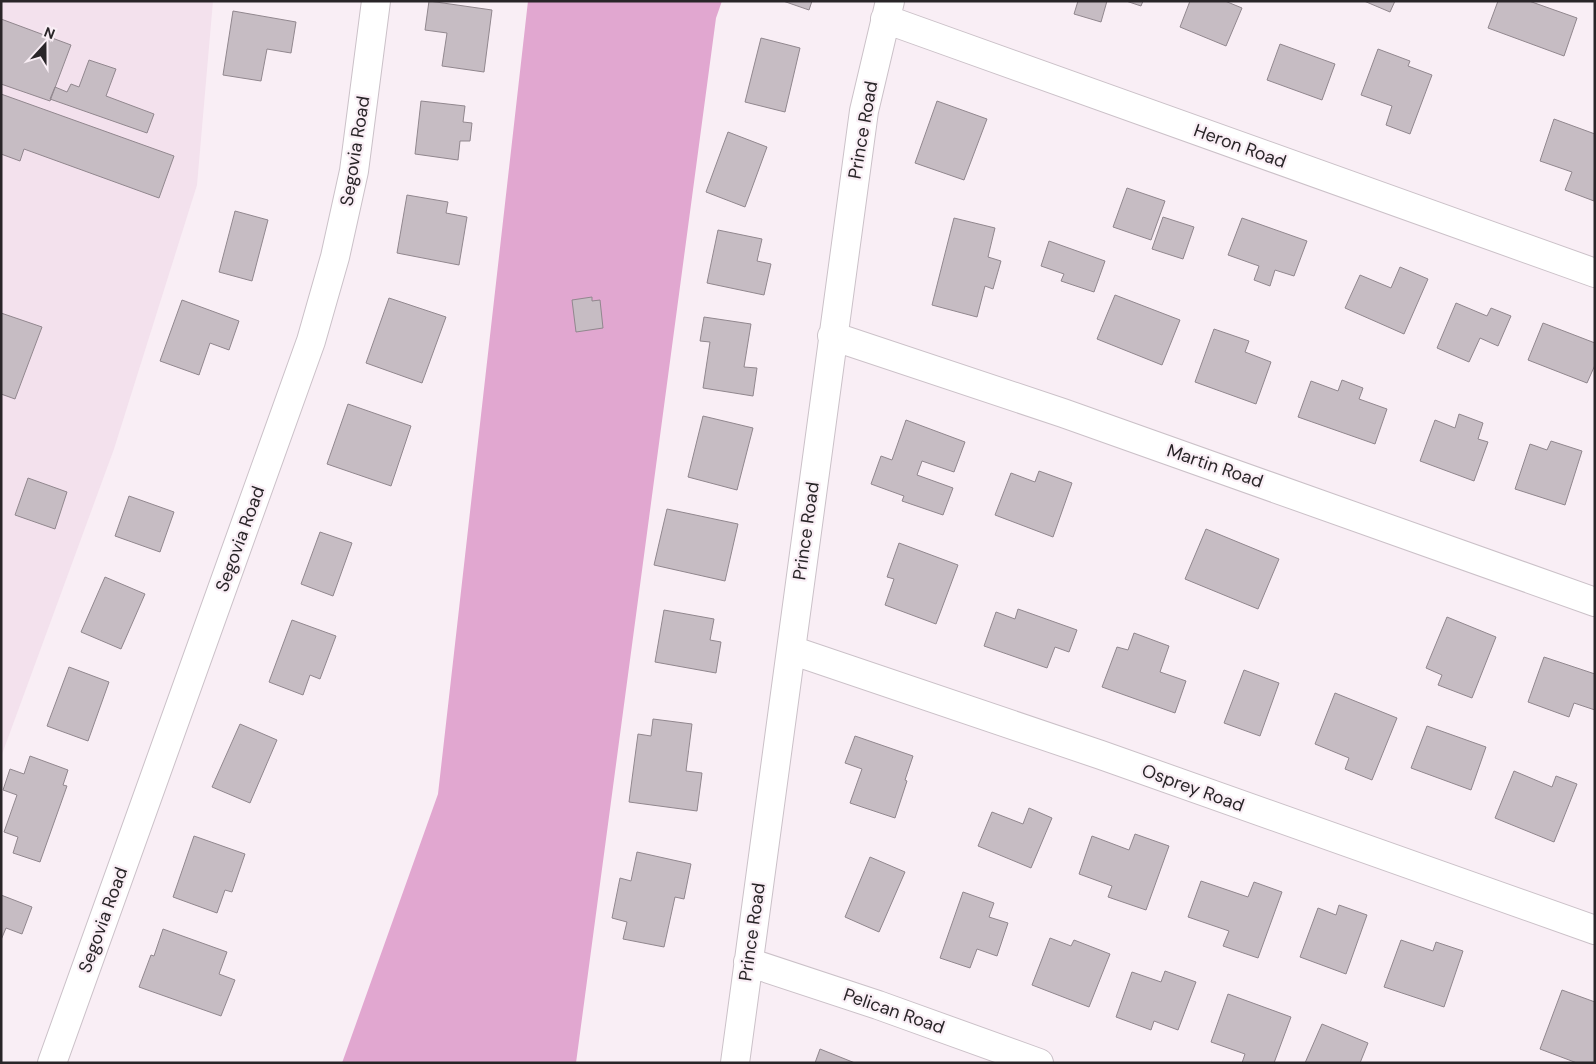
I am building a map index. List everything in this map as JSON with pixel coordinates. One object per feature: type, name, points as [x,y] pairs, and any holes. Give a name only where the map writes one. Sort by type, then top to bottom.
[{"type":"street","name":"Segovia Road","points":[[52,1063],[311,342],[335,257],[354,171],[376,1]]},
{"type":"street","name":"Heron Road","points":[[888,10],[1595,273]]},
{"type":"street","name":"Prince Road","points":[[735,1063],[864,110],[888,10]]},
{"type":"street","name":"Martin Road","points":[[832,336],[1072,416],[1595,602]]},
{"type":"street","name":"Osprey Road","points":[[791,650],[1101,755],[1595,930]]},
{"type":"street","name":"Pelican Road","points":[[748,962],[1039,1063]]},
{"type":"shaded area","points":[[1,1],[213,1],[197,185],[114,449],[1,757]]},
{"type":"shaded area","points":[[528,1],[722,1],[716,18],[576,1063],[342,1063],[438,794]]},
{"type":"building","points":[[429,1],[492,10],[484,72],[442,66],[447,33],[425,30]]},
{"type":"building","points":[[783,1],[812,1],[809,10]]},
{"type":"building","points":[[1078,1],[1107,1],[1101,22],[1074,14]]},
{"type":"building","points":[[1126,1],[1143,1],[1141,6]]},
{"type":"building","points":[[1190,1],[1225,1],[1242,8],[1226,46],[1180,27]]},
{"type":"building","points":[[1364,1],[1395,1],[1390,12]]},
{"type":"building","points":[[1498,1],[1529,1],[1577,18],[1564,56],[1488,28]]},
{"type":"building","points":[[233,11],[296,22],[291,53],[267,49],[261,81],[223,75]]},
{"type":"building","points":[[1,19],[71,45],[50,101],[1,84]]},
{"type":"building","points":[[761,38],[800,48],[785,112],[745,102]]},
{"type":"building","points":[[1280,44],[1335,64],[1322,100],[1267,80]]},
{"type":"building","points":[[1378,49],[1410,61],[1408,66],[1432,75],[1410,134],[1386,125],[1392,106],[1361,95]]},
{"type":"building","points":[[89,60],[116,69],[106,96],[154,114],[147,133],[50,99],[55,87],[67,92],[71,84],[79,87]]},
{"type":"building","points":[[1,94],[174,156],[159,198],[24,149],[20,161],[1,154]]},
{"type":"building","points":[[421,101],[465,106],[463,122],[472,123],[470,141],[460,141],[458,160],[415,154]]},
{"type":"building","points":[[937,101],[987,119],[964,180],[915,163]]},
{"type":"building","points":[[1554,119],[1595,134],[1594,201],[1565,190],[1572,172],[1540,161]]},
{"type":"building","points":[[728,132],[767,147],[745,207],[706,192]]},
{"type":"building","points":[[1127,188],[1165,201],[1151,240],[1113,227]]},
{"type":"building","points":[[407,195],[448,202],[446,213],[467,217],[459,265],[397,253]]},
{"type":"building","points":[[235,211],[268,220],[252,281],[219,272]]},
{"type":"building","points":[[1163,217],[1194,227],[1183,259],[1152,249]]},
{"type":"building","points":[[954,218],[995,228],[988,257],[1001,261],[993,289],[985,286],[977,317],[932,305]]},
{"type":"building","points":[[1242,218],[1307,241],[1294,276],[1275,270],[1270,286],[1254,280],[1259,266],[1228,255]]},
{"type":"building","points":[[718,230],[762,239],[757,261],[771,264],[764,295],[707,283]]},
{"type":"building","points":[[1049,241],[1105,261],[1094,292],[1061,281],[1064,274],[1041,266]]},
{"type":"building","points":[[1400,267],[1428,279],[1404,334],[1345,308],[1360,275],[1391,288]]},
{"type":"building","points":[[1115,295],[1180,320],[1162,365],[1097,339]]},
{"type":"building","points":[[592,297],[592,301],[600,300],[603,328],[576,332],[572,300]]},
{"type":"building","points":[[389,298],[446,317],[422,383],[366,363]]},
{"type":"building","points":[[182,300],[239,321],[229,350],[210,343],[199,375],[160,361]]},
{"type":"building","points":[[1456,303],[1487,316],[1491,308],[1511,316],[1498,346],[1480,338],[1469,362],[1437,348]]},
{"type":"building","points":[[1,313],[42,327],[15,399],[1,394]]},
{"type":"building","points":[[704,317],[751,324],[744,367],[757,368],[753,396],[703,388],[710,342],[700,341]]},
{"type":"building","points":[[1543,323],[1595,343],[1595,365],[1587,383],[1528,360]]},
{"type":"building","points":[[1214,329],[1249,341],[1245,352],[1271,362],[1256,404],[1195,382]]},
{"type":"building","points":[[1342,380],[1363,388],[1359,399],[1387,409],[1375,444],[1298,417],[1311,381],[1338,391]]},
{"type":"building","points":[[348,404],[411,426],[391,486],[327,464]]},
{"type":"building","points":[[1459,414],[1483,423],[1478,439],[1488,442],[1474,481],[1420,461],[1435,420],[1455,428]]},
{"type":"building","points":[[703,416],[753,428],[737,490],[688,477]]},
{"type":"building","points":[[906,420],[965,442],[954,472],[922,461],[917,475],[953,488],[943,515],[902,501],[904,496],[871,484],[881,456],[892,460]]},
{"type":"building","points":[[1551,441],[1582,451],[1565,505],[1515,489],[1530,444],[1547,450]]},
{"type":"building","points":[[1039,471],[1072,483],[1053,537],[995,515],[1011,473],[1035,482]]},
{"type":"building","points":[[28,478],[67,492],[55,529],[15,515]]},
{"type":"building","points":[[129,496],[174,512],[160,552],[115,536]]},
{"type":"building","points":[[667,509],[738,524],[725,581],[654,565]]},
{"type":"building","points":[[1206,529],[1279,559],[1258,609],[1185,579]]},
{"type":"building","points":[[320,532],[352,543],[333,596],[301,584]]},
{"type":"building","points":[[899,543],[958,565],[936,624],[885,605],[894,579],[887,577]]},
{"type":"building","points":[[105,577],[145,594],[121,649],[81,632]]},
{"type":"building","points":[[1018,609],[1077,630],[1069,652],[1055,647],[1047,668],[984,646],[996,612],[1015,619]]},
{"type":"building","points":[[664,610],[714,619],[710,640],[721,642],[716,673],[655,662]]},
{"type":"building","points":[[1447,617],[1496,637],[1472,698],[1438,685],[1442,675],[1426,668]]},
{"type":"building","points":[[292,620],[336,636],[320,679],[310,675],[303,695],[269,682]]},
{"type":"building","points":[[1134,633],[1169,646],[1160,672],[1186,681],[1175,713],[1102,687],[1117,647],[1128,650]]},
{"type":"building","points":[[1544,657],[1595,674],[1595,710],[1574,703],[1569,717],[1528,702]]},
{"type":"building","points":[[69,667],[109,682],[88,741],[47,726]]},
{"type":"building","points":[[1244,670],[1279,683],[1260,736],[1224,723]]},
{"type":"building","points":[[1335,693],[1397,718],[1372,780],[1345,769],[1349,758],[1315,744]]},
{"type":"building","points":[[653,719],[692,724],[686,771],[702,773],[697,811],[629,802],[638,734],[651,736]]},
{"type":"building","points":[[240,724],[277,740],[250,803],[212,787]]},
{"type":"building","points":[[1427,726],[1486,747],[1471,790],[1411,768]]},
{"type":"building","points":[[855,736],[913,756],[895,818],[850,803],[862,769],[845,763]]},
{"type":"building","points":[[30,756],[68,770],[63,785],[67,786],[40,862],[13,853],[18,837],[4,832],[17,795],[3,790],[10,769],[24,774]]},
{"type":"building","points":[[1514,771],[1552,787],[1556,776],[1577,784],[1554,842],[1495,818]]},
{"type":"building","points":[[1029,808],[1052,818],[1031,868],[978,846],[992,812],[1023,824]]},
{"type":"building","points":[[1135,834],[1169,846],[1146,910],[1108,897],[1112,886],[1079,874],[1092,836],[1129,850]]},
{"type":"building","points":[[194,836],[245,854],[232,892],[225,890],[217,913],[173,897]]},
{"type":"building","points":[[637,852],[691,864],[684,899],[675,897],[664,947],[623,939],[627,922],[612,918],[620,878],[631,881]]},
{"type":"building","points":[[870,857],[905,872],[879,932],[845,917]]},
{"type":"building","points":[[1201,881],[1248,897],[1254,882],[1282,892],[1258,958],[1223,946],[1229,931],[1188,917]]},
{"type":"building","points":[[963,892],[994,903],[989,917],[1008,923],[997,956],[977,949],[970,968],[940,958]]},
{"type":"building","points":[[1,895],[32,907],[22,934],[6,928],[1,940]]},
{"type":"building","points":[[1339,905],[1367,915],[1346,974],[1300,957],[1318,908],[1336,915]]},
{"type":"building","points":[[163,929],[227,952],[219,974],[235,980],[221,1016],[139,987],[151,955],[154,956]]},
{"type":"building","points":[[1050,938],[1071,946],[1074,940],[1110,954],[1089,1007],[1032,985]]},
{"type":"building","points":[[1401,940],[1433,951],[1436,942],[1463,951],[1444,1007],[1384,987]]},
{"type":"building","points":[[1165,971],[1196,982],[1178,1030],[1154,1021],[1151,1030],[1116,1017],[1132,972],[1161,982]]},
{"type":"building","points":[[1562,990],[1595,1002],[1595,1063],[1577,1063],[1540,1049]]},
{"type":"building","points":[[1228,994],[1291,1017],[1274,1063],[1242,1063],[1245,1054],[1211,1042]]},
{"type":"building","points":[[1322,1024],[1368,1043],[1360,1063],[1305,1063]]},
{"type":"building","points":[[820,1049],[855,1063],[815,1063]]}]
